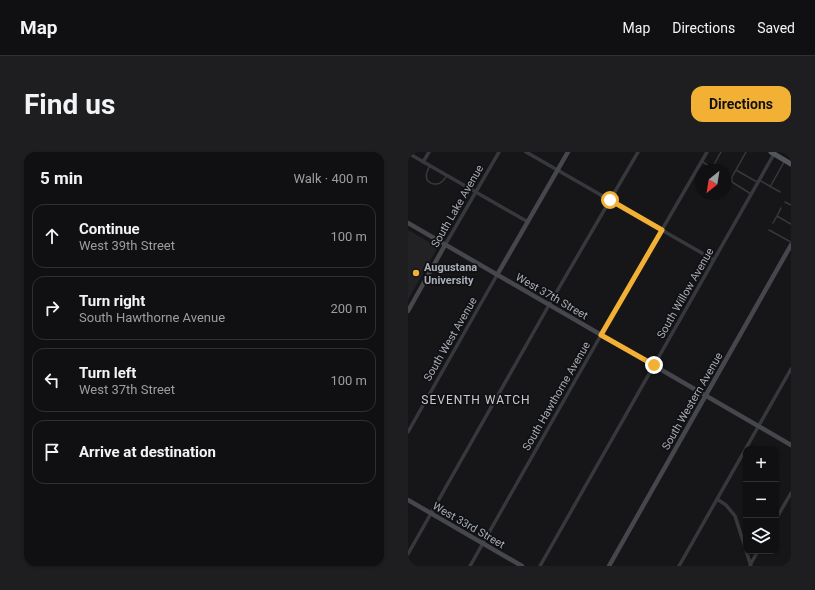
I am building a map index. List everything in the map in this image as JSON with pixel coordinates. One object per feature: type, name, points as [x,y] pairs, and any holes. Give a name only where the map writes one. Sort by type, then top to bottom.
[{"type":"main road","points":[[773,153],[791,164]]},
{"type":"street","points":[[423,162],[429,152]]},
{"type":"street","name":"South Lake Avenue","points":[[408,311],[499,152]]},
{"type":"street","points":[[526,152],[714,260]]},
{"type":"street","name":"South West Avenue","points":[[408,432],[568,152]]},
{"type":"street","points":[[408,554],[549,305],[638,152]]},
{"type":"street","name":"South Hawthorne Avenue","points":[[470,566],[707,152]]},
{"type":"street","points":[[408,153],[528,222]]},
{"type":"street","name":"South Willow Avenue","points":[[540,566],[773,153]]},
{"type":"street","name":"West 37th Street","points":[[408,223],[791,445]]},
{"type":"street","name":"South Western Avenue","points":[[609,566],[790,251],[791,244]]},
{"type":"street","points":[[679,566],[791,369]]},
{"type":"street","points":[[777,518],[791,493]]},
{"type":"street","points":[[717,499],[726,505],[735,516],[750,565]]},
{"type":"street","name":"West 33rd Street","points":[[408,500],[522,566]]},
{"type":"street","points":[[750,565],[756,554]]},
{"type":"lane","points":[[715,164],[721,152]]},
{"type":"lane","points":[[746,152],[732,177],[732,182],[751,194]]},
{"type":"lane","points":[[770,187],[785,160]]},
{"type":"lane","points":[[702,161],[706,164]]},
{"type":"lane","points":[[430,166],[426,172],[426,177],[427,180],[432,183],[442,182],[447,175]]},
{"type":"lane","points":[[736,170],[780,192]]},
{"type":"lane","points":[[785,202],[791,205]]},
{"type":"lane","points":[[773,223],[781,208]]},
{"type":"lane","points":[[777,216],[791,224]]},
{"type":"lane","points":[[769,230],[791,244]]},
{"type":"shaded area","name":"Augustana University","points":[[408,230],[438,247],[408,300]]},
{"type":"place","name":"Augustana University","points":[[416,273]]},
{"type":"district","name":"SEVENTH WATCH","points":[[476,400]]},
{"type":"route","points":[[610,200],[662,230],[601,335],[654,365]]}]
